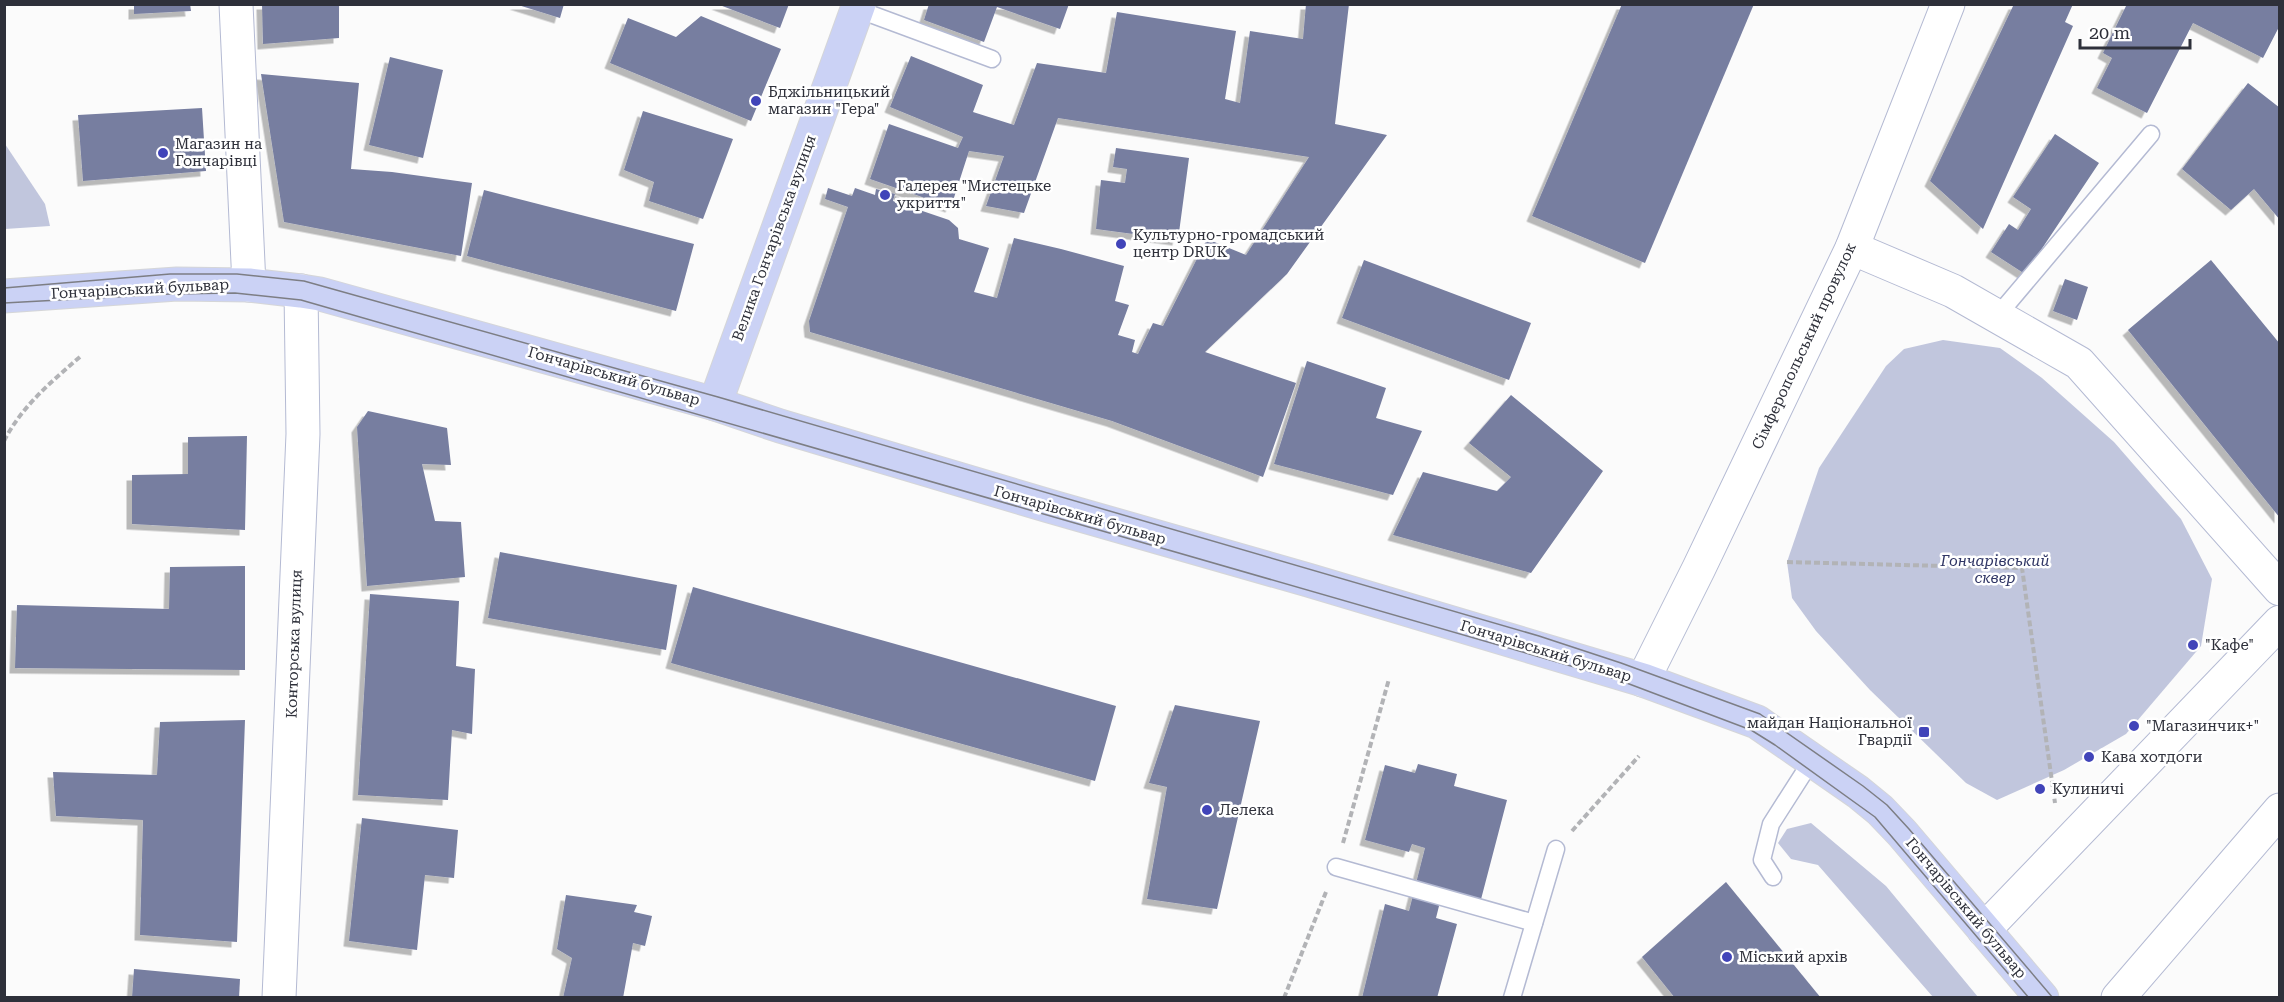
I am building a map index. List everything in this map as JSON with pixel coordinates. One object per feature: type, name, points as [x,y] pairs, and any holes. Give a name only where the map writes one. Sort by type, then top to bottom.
[{"type":"main road","name":"Велика Гончарівська вулиця","points":[[715,404],[858,7]]},
{"type":"main road","name":"Гончарівський бульвар","points":[[4,296],[177,284],[249,285],[320,294],[715,404],[780,426],[1643,680],[1756,722],[1880,810],[2042,998]]},
{"type":"street","points":[[236,4],[249,285]]},
{"type":"street","name":"Сімферопольський провулок","points":[[1643,680],[1852,248],[1948,4]]},
{"type":"street","points":[[1852,248],[1953,291],[2079,363],[2280,589]]},
{"type":"street","name":"Конторська вулиця","points":[[279,998],[303,434],[301,291]]},
{"type":"street","points":[[1984,930],[2280,622]]},
{"type":"street","points":[[2118,998],[2280,810]]},
{"type":"lane","points":[[858,7],[992,59]]},
{"type":"lane","points":[[1998,315],[2151,134]]},
{"type":"lane","points":[[1773,877],[1762,860],[1771,824],[1812,760]]},
{"type":"lane","points":[[1512,998],[1556,849]]},
{"type":"lane","points":[[1336,867],[1534,923]]},
{"type":"path","points":[[4,441],[30,403],[81,356]]},
{"type":"path","points":[[1787,562],[2022,568],[2056,808]]},
{"type":"path","points":[[1556,849],[1639,756]]},
{"type":"green space","points":[[5,144],[45,204],[50,226],[5,229]]},
{"type":"green space","name":"Гончарівський сквер","points":[[1943,340],[2000,348],[2042,378],[2114,442],[2181,519],[2212,579],[2201,646],[2126,734],[2064,770],[1997,800],[1966,783],[1870,690],[1816,631],[1792,598],[1787,562],[1819,468],[1886,366],[1904,349]]},
{"type":"green space","points":[[1811,823],[1886,886],[1978,997],[1933,997],[1818,865],[1791,859],[1778,843],[1787,829]]},
{"type":"building","points":[[134,4],[190,4],[191,11],[134,14]]},
{"type":"building","points":[[262,4],[339,4],[339,38],[263,44]]},
{"type":"building","points":[[515,4],[564,4],[560,18]]},
{"type":"building","points":[[717,4],[789,4],[780,28]]},
{"type":"building","points":[[929,4],[1069,4],[1060,29],[997,7],[984,42],[924,20]]},
{"type":"building","points":[[1306,4],[1349,4],[1335,124],[1387,135],[1287,274],[1205,352],[1296,383],[1263,477],[1112,421],[810,332],[809,321],[848,207],[825,199],[828,188],[852,196],[855,188],[875,195],[876,189],[895,194],[893,201],[949,220],[958,228],[959,239],[989,248],[974,292],[997,298],[1014,238],[1124,266],[1115,301],[1129,305],[1118,335],[1135,340],[1132,352],[1138,354],[1153,323],[1163,326],[1207,239],[1246,255],[1309,157],[1058,118],[1024,213],[986,206],[1004,156],[969,151],[951,207],[870,179],[889,124],[958,148],[963,137],[890,107],[911,56],[983,85],[973,112],[1014,125],[1037,63],[1106,73],[1117,12],[1236,31],[1225,99],[1240,103],[1250,31],[1303,39]]},
{"type":"building","points":[[1622,4],[1754,4],[1645,263],[1532,216]]},
{"type":"building","points":[[2014,4],[2073,4],[2065,22],[2073,26],[1983,229],[1930,181]]},
{"type":"building","points":[[2127,4],[2280,4],[2280,25],[2263,58],[2193,23],[2147,113],[2097,88],[2112,58],[2103,53]]},
{"type":"building","points":[[701,16],[781,49],[751,121],[610,63],[628,18],[676,37]]},
{"type":"building","points":[[390,57],[443,70],[423,158],[369,145]]},
{"type":"building","points":[[261,74],[359,83],[351,169],[472,183],[461,256],[284,222]]},
{"type":"building","points":[[2248,83],[2280,108],[2280,220],[2254,189],[2231,210],[2182,169]]},
{"type":"building","points":[[202,108],[206,171],[83,181],[78,115]]},
{"type":"building","points":[[643,111],[733,139],[703,219],[649,201],[654,182],[624,170]]},
{"type":"building","points":[[2055,134],[2099,163],[2025,274],[1991,252],[2009,224],[2018,230],[2031,209],[2013,197]]},
{"type":"building","points":[[1116,148],[1189,158],[1178,240],[1096,229],[1101,180],[1125,183],[1127,169],[1113,167]]},
{"type":"building","points":[[484,190],[694,244],[676,311],[467,256]]},
{"type":"building","points":[[1364,260],[1531,323],[1509,380],[1342,318]]},
{"type":"building","points":[[2211,260],[2280,344],[2280,518],[2128,330]]},
{"type":"building","points":[[2065,279],[2088,287],[2077,320],[2053,311]]},
{"type":"building","points":[[1307,361],[1386,388],[1376,418],[1422,431],[1393,495],[1274,464]]},
{"type":"building","points":[[1511,395],[1603,471],[1531,573],[1393,535],[1423,472],[1497,491],[1511,477],[1469,443]]},
{"type":"building","points":[[368,411],[447,428],[451,465],[422,464],[435,521],[461,522],[465,577],[367,586],[357,427]]},
{"type":"building","points":[[247,436],[245,530],[132,524],[132,475],[188,474],[188,437]]},
{"type":"building","points":[[500,552],[677,585],[666,650],[488,618]]},
{"type":"building","points":[[245,566],[245,670],[15,668],[17,605],[169,609],[170,567]]},
{"type":"building","points":[[693,587],[1116,706],[1095,781],[671,663]]},
{"type":"building","points":[[370,594],[459,601],[456,666],[475,669],[472,734],[452,730],[448,800],[358,795]]},
{"type":"building","points":[[1175,705],[1260,721],[1217,909],[1147,899],[1167,787],[1149,783]]},
{"type":"building","points":[[245,720],[237,942],[140,935],[143,820],[56,816],[53,772],[157,775],[160,722]]},
{"type":"building","points":[[1418,764],[1457,774],[1454,786],[1507,800],[1479,907],[1441,898],[1436,918],[1457,924],[1437,998],[1362,998],[1385,904],[1409,911],[1425,848],[1412,844],[1409,852],[1365,840],[1385,765],[1415,773]]},
{"type":"building","points":[[362,818],[458,830],[454,878],[425,875],[417,950],[349,941]]},
{"type":"building","points":[[1726,882],[1821,998],[1675,998],[1642,957]]},
{"type":"building","points":[[566,895],[637,905],[634,912],[652,916],[645,946],[633,943],[623,998],[563,998],[572,958],[557,949]]},
{"type":"building","points":[[134,969],[240,979],[239,998],[132,998]]},
{"type":"tram line","points":[[4,288],[170,274],[237,274],[304,281],[718,397],[1539,636],[1621,663],[1760,714],[1863,786],[1887,805],[1909,829],[2053,998]]},
{"type":"tram line","points":[[4,303],[170,294],[235,293],[301,300],[1616,679],[1751,730],[1875,817],[2029,998]]},
{"type":"place","name":"Бджільницький магазин \"Гера\"","points":[[756,101]]},
{"type":"place","name":"Магазин на Гончарівці","points":[[163,153]]},
{"type":"place","name":"Галерея \"Мистецьке укриття\"","points":[[885,195]]},
{"type":"place","name":"Культурно-громадський центр DRUK","points":[[1121,244]]},
{"type":"place","name":"\"Кафе\"","points":[[2193,645]]},
{"type":"place","name":"\"Магазинчик+\"","points":[[2134,726]]},
{"type":"place","name":"майдан Національної Гвардії","points":[[1924,732]]},
{"type":"place","name":"Кава хотдоги","points":[[2089,757]]},
{"type":"place","name":"Кулиничі","points":[[2040,789]]},
{"type":"place","name":"Лелека","points":[[1207,810]]},
{"type":"place","name":"Міський архів","points":[[1727,957]]}]
